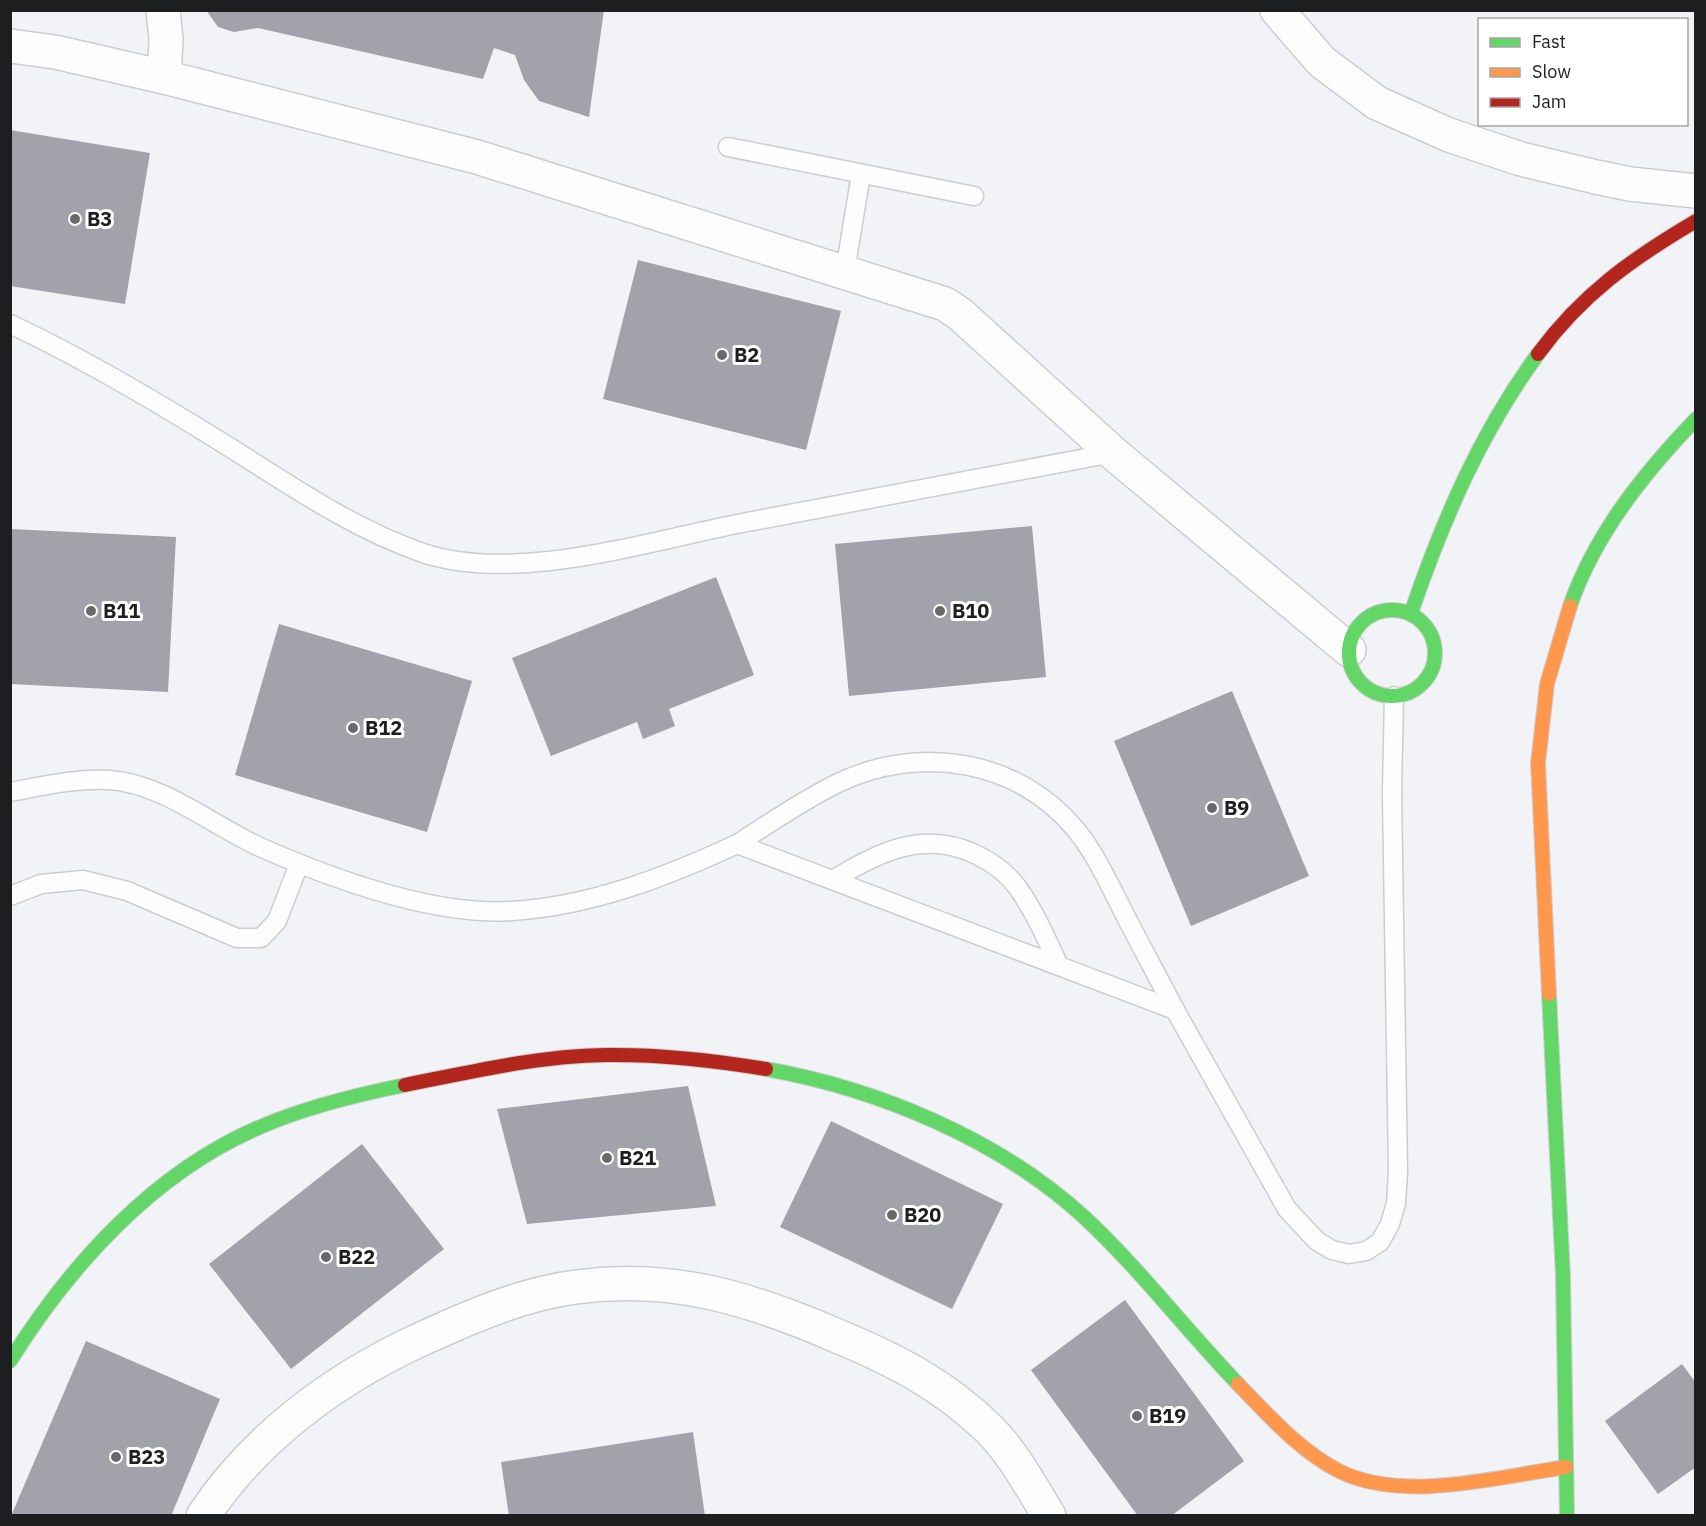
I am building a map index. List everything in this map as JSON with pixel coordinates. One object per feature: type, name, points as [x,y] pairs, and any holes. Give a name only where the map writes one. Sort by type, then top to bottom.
[{"type":"street","points":[[163,10],[166,39],[164,77]]},
{"type":"street","points":[[1277,10],[1322,62],[1377,103],[1449,135],[1521,159],[1596,177],[1630,184],[1695,191]]},
{"type":"street","points":[[10,46],[55,52],[164,77],[477,157],[928,297],[960,314],[1113,453],[1349,650]]},
{"type":"street","points":[[1411,613],[1443,520],[1496,415],[1530,362],[1571,314],[1612,274],[1644,250],[1695,221]]},
{"type":"street","points":[[1567,1515],[1563,1276],[1539,764],[1542,715],[1549,673],[1560,634],[1590,559],[1610,523],[1641,480],[1695,419]]},
{"type":"street","points":[[1383,610],[1411,613],[1422,621],[1431,633],[1435,646],[1435,660],[1430,674],[1421,685],[1395,696],[1380,694],[1367,688],[1357,678],[1350,665],[1349,650],[1352,636],[1370,615],[1383,610]]},
{"type":"street","points":[[10,1362],[45,1306],[110,1236],[180,1174],[244,1134],[339,1098],[484,1068],[606,1055],[656,1056],[725,1062],[835,1086],[893,1105],[942,1126],[1000,1157],[1048,1187],[1088,1220],[1244,1391],[1311,1454],[1354,1478],[1374,1483],[1403,1485],[1456,1482],[1566,1467]]},
{"type":"street","points":[[202,1515],[236,1472],[270,1438],[311,1403],[363,1368],[445,1328],[514,1302],[573,1287],[623,1283],[676,1285],[723,1294],[778,1311],[898,1361],[962,1405],[991,1431],[1018,1466],[1049,1515]]},
{"type":"lane","points":[[728,147],[974,196]]},
{"type":"lane","points":[[845,271],[861,174]]},
{"type":"lane","points":[[10,324],[99,369],[336,514],[373,533],[427,554],[479,563],[533,562],[651,544],[737,524],[1113,453]]},
{"type":"lane","points":[[10,792],[91,779],[135,784],[158,793],[248,842],[346,882],[455,908],[511,911],[580,900],[631,888],[681,870],[737,844],[815,795],[874,769],[909,763],[943,761],[997,772],[1052,805],[1078,832],[1102,870],[1175,1010],[1287,1209],[1303,1227],[1332,1250],[1348,1254],[1366,1251],[1380,1242],[1393,1214],[1398,1172],[1392,793],[1395,696]]},
{"type":"lane","points":[[833,880],[881,853],[914,844],[942,843],[967,850],[1001,870],[1015,884],[1059,966]]},
{"type":"lane","points":[[737,844],[1175,1010]]},
{"type":"lane","points":[[10,897],[41,885],[82,880],[127,891],[237,938],[261,938],[278,921],[299,864]]},
{"type":"building","points":[[206,10],[604,10],[589,117],[539,101],[524,80],[515,55],[494,48],[483,79],[258,28],[234,32],[218,27]]},
{"type":"building","name":"B3","points":[[10,130],[150,153],[125,304],[10,286]]},
{"type":"building","name":"B2","points":[[638,260],[841,311],[806,450],[603,399]]},
{"type":"building","name":"B10","points":[[1032,526],[1046,677],[849,696],[835,544]]},
{"type":"building","name":"B11","points":[[10,529],[176,537],[168,692],[10,684]]},
{"type":"building","points":[[716,577],[754,675],[669,709],[675,726],[643,739],[637,722],[551,756],[512,658]]},
{"type":"building","name":"B12","points":[[279,624],[472,681],[427,832],[235,775]]},
{"type":"building","name":"B9","points":[[1232,691],[1309,876],[1191,926],[1114,741]]},
{"type":"building","name":"B21","points":[[688,1086],[716,1206],[527,1224],[497,1109]]},
{"type":"building","name":"B20","points":[[831,1121],[1003,1204],[952,1309],[780,1227]]},
{"type":"building","name":"B22","points":[[362,1144],[444,1249],[291,1369],[209,1264]]},
{"type":"building","name":"B19","points":[[1125,1300],[1244,1461],[1171,1516],[1138,1516],[1031,1370]]},
{"type":"building","name":"B23","points":[[86,1341],[220,1399],[171,1516],[11,1516]]},
{"type":"building","points":[[1682,1364],[1696,1383],[1696,1467],[1658,1494],[1605,1421]]},
{"type":"building","points":[[693,1432],[705,1516],[509,1516],[501,1462]]},
{"type":"traffic: fast","points":[[1411,613],[1436,544],[1465,478],[1498,415],[1538,354]]},
{"type":"traffic: fast","points":[[1570,606],[1580,580],[1607,529],[1640,483],[1696,419]]},
{"type":"traffic: fast","points":[[1392,610],[1416,617],[1428,629],[1435,653],[1428,677],[1416,689],[1392,696],[1368,689],[1356,677],[1349,653],[1356,629],[1368,617],[1392,610]]},
{"type":"traffic: fast","points":[[1549,994],[1563,1277],[1567,1516]]},
{"type":"traffic: fast","points":[[766,1069],[808,1078],[893,1104],[976,1141],[1014,1164],[1051,1189],[1084,1217],[1143,1278],[1238,1384]]},
{"type":"traffic: fast","points":[[10,1361],[59,1290],[88,1257],[118,1225],[185,1169],[221,1146],[295,1113],[405,1085]]},
{"type":"traffic: slow","points":[[1549,994],[1538,763],[1547,684],[1570,606]]},
{"type":"traffic: slow","points":[[1238,1384],[1285,1432],[1311,1453],[1339,1471],[1364,1480],[1392,1485],[1451,1485],[1566,1467]]},
{"type":"traffic: jam","points":[[1538,354],[1572,313],[1610,279],[1651,249],[1696,221]]},
{"type":"traffic: jam","points":[[405,1085],[504,1066],[580,1056],[665,1057],[706,1060],[766,1069]]},
{"type":"place","name":"B3","points":[[75,219]]},
{"type":"place","name":"B2","points":[[722,355]]},
{"type":"place","name":"B11","points":[[91,611]]},
{"type":"place","name":"B10","points":[[940,611]]},
{"type":"place","name":"B12","points":[[353,728]]},
{"type":"place","name":"B9","points":[[1212,808]]},
{"type":"place","name":"B21","points":[[607,1158]]},
{"type":"place","name":"B20","points":[[892,1215]]},
{"type":"place","name":"B22","points":[[326,1257]]},
{"type":"place","name":"B19","points":[[1137,1416]]},
{"type":"place","name":"B23","points":[[116,1457]]}]
